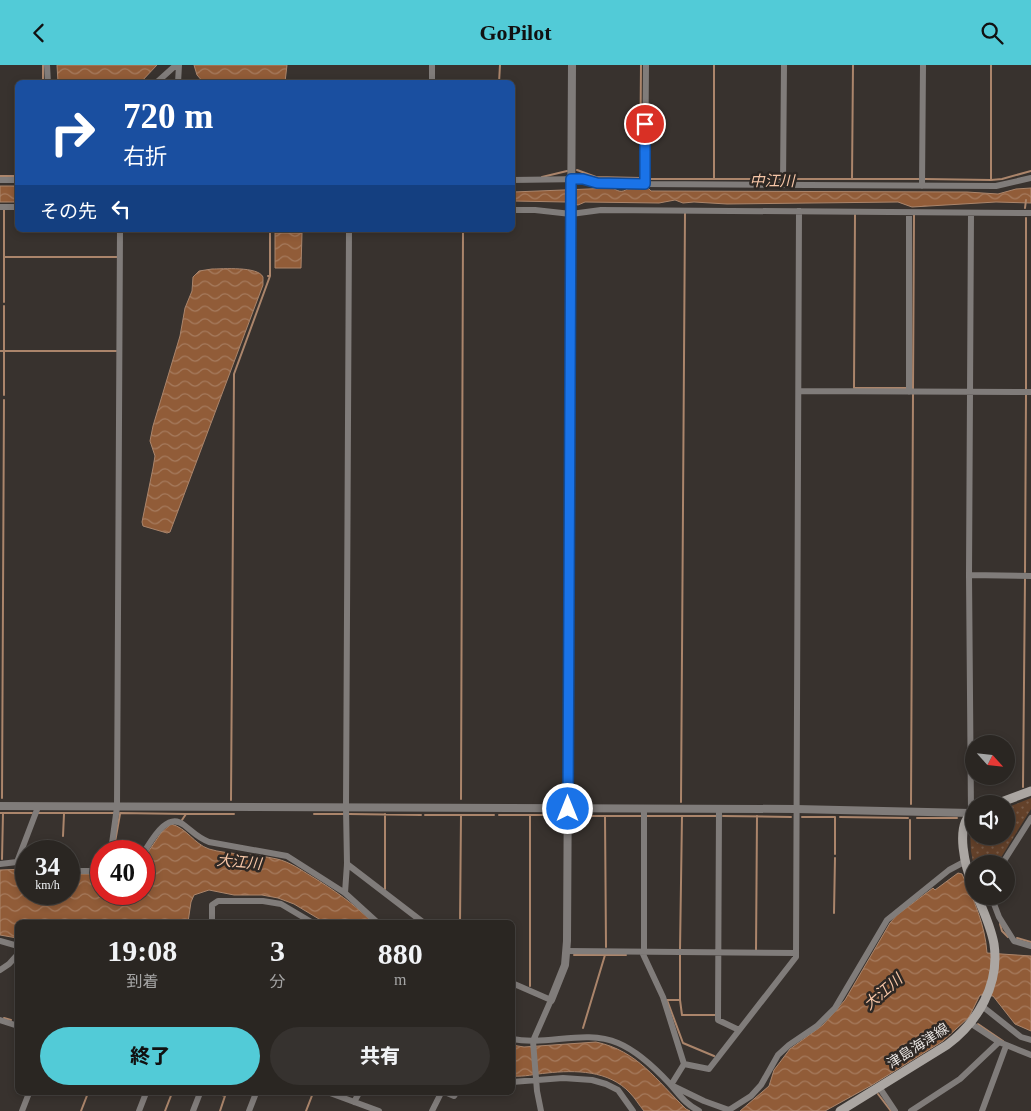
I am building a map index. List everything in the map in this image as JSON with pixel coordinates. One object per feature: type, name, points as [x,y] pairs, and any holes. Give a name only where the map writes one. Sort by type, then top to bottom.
[{"type":"main road","points":[[1015,797],[1031,791]]},
{"type":"main road","points":[[964,862],[965,827]]},
{"type":"main road","name":"津島海津線","points":[[840,1111],[947,1045],[960,1035],[984,1004],[994,970],[995,955],[992,937],[981,905]]},
{"type":"street","points":[[47,65],[48,80]]},
{"type":"street","points":[[160,80],[178,65]]},
{"type":"street","points":[[178,65],[178,80]]},
{"type":"street","points":[[432,65],[432,80]]},
{"type":"street","points":[[541,1111],[533,1042],[565,965],[566,951],[572,65]]},
{"type":"street","points":[[645,184],[646,65]]},
{"type":"street","points":[[783,185],[784,65]]},
{"type":"street","points":[[922,65],[922,186]]},
{"type":"street","points":[[515,180],[583,179],[597,183],[645,184],[996,186],[1031,177]]},
{"type":"street","points":[[0,180],[15,180]]},
{"type":"street","points":[[0,207],[15,207]]},
{"type":"street","points":[[515,210],[571,212],[1031,213]]},
{"type":"street","points":[[684,1064],[710,1069],[796,957],[799,211]]},
{"type":"street","points":[[909,213],[909,392]]},
{"type":"street","points":[[971,213],[969,575],[972,795]]},
{"type":"street","points":[[112,840],[117,807],[120,232]]},
{"type":"street","points":[[345,893],[347,864],[349,232]]},
{"type":"street","points":[[799,391],[1031,392]]},
{"type":"street","points":[[969,575],[1031,576]]},
{"type":"street","points":[[0,807],[796,809],[965,813]]},
{"type":"street","points":[[25,840],[38,807]]},
{"type":"street","points":[[644,809],[643,952],[663,997],[684,1064],[671,1085]]},
{"type":"street","points":[[719,809],[718,1020],[740,1031]]},
{"type":"street","points":[[1008,855],[1031,818]]},
{"type":"street","points":[[152,840],[167,823],[178,821],[200,839],[209,843],[287,856],[345,893],[375,920]]},
{"type":"street","points":[[0,865],[15,862]]},
{"type":"street","points":[[671,1085],[728,1111],[751,1096],[761,1085],[778,1055],[817,1026],[835,1008],[887,920],[949,870],[964,862]]},
{"type":"street","points":[[347,864],[420,920]]},
{"type":"street","points":[[212,920],[212,905],[218,901],[263,901],[281,904],[309,920]]},
{"type":"street","points":[[995,905],[999,917],[1014,941],[1031,946]]},
{"type":"street","points":[[0,941],[15,944]]},
{"type":"street","points":[[566,951],[796,953]]},
{"type":"street","points":[[0,970],[10,964],[15,958]]},
{"type":"street","points":[[515,984],[552,1000]]},
{"type":"street","points":[[984,1004],[1021,1037],[1031,1040]]},
{"type":"street","points":[[0,1020],[15,1025]]},
{"type":"street","points":[[970,1023],[1006,1046],[1031,1055]]},
{"type":"street","points":[[515,1039],[533,1042],[594,1037],[617,1043],[627,1048],[652,1067],[688,1105],[700,1111]]},
{"type":"street","points":[[911,1111],[960,1079],[999,1042]]},
{"type":"street","points":[[982,1111],[1006,1046]]},
{"type":"street","points":[[515,1082],[581,1078],[606,1084],[618,1091],[633,1111]]},
{"type":"street","points":[[879,1087],[895,1111]]},
{"type":"street","points":[[22,1111],[28,1095]]},
{"type":"street","points":[[139,1111],[145,1095]]},
{"type":"street","points":[[193,1111],[199,1095]]},
{"type":"street","points":[[249,1111],[255,1095]]},
{"type":"street","points":[[335,1095],[366,1109],[379,1111]]},
{"type":"street","points":[[354,1102],[358,1095]]},
{"type":"street","points":[[432,1111],[440,1095]]},
{"type":"shaded area","points":[[1031,798],[1031,809],[1015,835],[1015,804]]},
{"type":"shaded area","points":[[971,845],[1009,845],[1003,855],[972,855]]},
{"type":"water","points":[[57,65],[157,65],[143,80],[58,80]]},
{"type":"water","points":[[194,65],[287,65],[285,80],[201,80],[197,75]]},
{"type":"water","points":[[0,186],[15,186],[14,202],[0,202]]},
{"type":"water","points":[[630,187],[648,188],[651,191],[967,192],[998,194],[1016,189],[1031,188],[1031,203],[996,202],[912,207],[898,202],[727,204],[683,203],[675,200],[659,203],[585,202],[578,205],[566,202],[515,201],[515,192],[613,188],[618,191],[626,190]]},
{"type":"water","points":[[275,233],[302,233],[301,268],[275,268]]},
{"type":"water","points":[[212,269],[254,271],[260,273],[263,277],[263,285],[170,532],[167,533],[143,526],[142,522],[155,456],[150,441],[180,336],[185,308],[192,291],[193,277],[199,271]]},
{"type":"water","name":"大江川","points":[[171,824],[182,829],[199,844],[209,849],[282,860],[336,892],[370,920],[321,920],[294,904],[278,898],[262,895],[234,895],[209,890],[194,895],[188,920],[15,920],[15,938],[0,935],[0,870],[15,869],[15,905],[80,905],[80,874],[90,874],[90,905],[155,905],[155,842]]},
{"type":"water","name":"大江川","points":[[958,873],[962,874],[965,881],[965,905],[975,905],[984,932],[987,953],[1031,956],[1031,1031],[1015,1024],[993,996],[980,995],[969,1017],[943,1041],[872,1085],[825,1111],[740,1111],[769,1086],[774,1070],[790,1049],[823,1025],[845,1000],[890,923],[897,915],[933,888],[935,890]]},
{"type":"water","points":[[596,1042],[611,1046],[624,1052],[646,1068],[690,1111],[644,1111],[622,1085],[591,1073],[569,1072],[515,1076],[515,1046],[524,1047]]},
{"type":"waterway","points":[[43,65],[43,80]]},
{"type":"waterway","points":[[499,80],[500,65]]},
{"type":"waterway","points":[[640,182],[641,65]]},
{"type":"waterway","points":[[714,65],[714,179]]},
{"type":"waterway","points":[[852,179],[853,65]]},
{"type":"waterway","points":[[991,65],[991,180]]},
{"type":"waterway","points":[[577,170],[596,177],[640,178]]},
{"type":"waterway","points":[[542,177],[567,171]]},
{"type":"waterway","points":[[925,179],[991,180],[1031,171]]},
{"type":"waterway","points":[[0,176],[15,176]]},
{"type":"waterway","name":"中江川","points":[[647,179],[780,179]]},
{"type":"waterway","name":"中江川","points":[[785,179],[919,179]]},
{"type":"waterway","points":[[1025,208],[1026,200]]},
{"type":"waterway","points":[[4,210],[4,302]]},
{"type":"waterway","points":[[681,802],[685,213]]},
{"type":"waterway","points":[[855,215],[854,388],[906,388]]},
{"type":"waterway","points":[[913,389],[914,215]]},
{"type":"waterway","points":[[1026,218],[1026,389]]},
{"type":"waterway","points":[[268,276],[270,276],[270,232]]},
{"type":"waterway","points":[[461,799],[463,232]]},
{"type":"waterway","points":[[4,257],[117,257]]},
{"type":"waterway","points":[[231,800],[234,374],[270,276]]},
{"type":"waterway","points":[[4,306],[4,395]]},
{"type":"waterway","points":[[0,351],[116,351]]},
{"type":"waterway","points":[[911,804],[913,394]]},
{"type":"waterway","points":[[1025,572],[1026,395]]},
{"type":"waterway","points":[[2,798],[4,400]]},
{"type":"waterway","points":[[1023,787],[1025,579]]},
{"type":"waterway","points":[[0,813],[32,813]]},
{"type":"waterway","points":[[2,859],[3,813]]},
{"type":"waterway","points":[[38,813],[114,813]]},
{"type":"waterway","points":[[120,813],[186,814]]},
{"type":"waterway","points":[[63,836],[64,814]]},
{"type":"waterway","points":[[115,840],[120,814]]},
{"type":"waterway","points":[[182,820],[186,814],[234,814]]},
{"type":"waterway","points":[[314,814],[343,814]]},
{"type":"waterway","points":[[349,814],[421,815]]},
{"type":"waterway","points":[[385,814],[385,889]]},
{"type":"waterway","points":[[425,815],[494,815]]},
{"type":"waterway","points":[[460,920],[461,815]]},
{"type":"waterway","points":[[499,815],[553,815]]},
{"type":"waterway","points":[[530,815],[530,986]]},
{"type":"waterway","points":[[582,816],[642,816]]},
{"type":"waterway","points":[[605,816],[606,947]]},
{"type":"waterway","points":[[647,816],[716,816]]},
{"type":"waterway","points":[[680,950],[682,816]]},
{"type":"waterway","points":[[723,816],[791,817]]},
{"type":"waterway","points":[[756,951],[757,816]]},
{"type":"waterway","points":[[802,817],[835,817],[835,854]]},
{"type":"waterway","points":[[840,817],[908,818]]},
{"type":"waterway","points":[[917,818],[957,818]]},
{"type":"waterway","points":[[910,820],[910,859]]},
{"type":"waterway","points":[[834,913],[835,858]]},
{"type":"waterway","points":[[1000,924],[1002,931],[1008,937]]},
{"type":"waterway","points":[[1017,938],[1031,942]]},
{"type":"waterway","points":[[680,954],[680,1000],[682,1015],[715,1015]]},
{"type":"waterway","points":[[574,955],[626,955]]},
{"type":"waterway","points":[[583,1028],[605,955]]},
{"type":"waterway","points":[[680,1000],[667,1000],[683,1043],[714,1056]]},
{"type":"waterway","points":[[4,1018],[11,1020]]},
{"type":"waterway","points":[[978,1024],[1003,1041]]},
{"type":"waterway","points":[[878,1094],[891,1111]]},
{"type":"waterway","points":[[81,1111],[87,1095]]},
{"type":"waterway","points":[[165,1111],[171,1095]]},
{"type":"waterway","points":[[220,1111],[225,1096],[222,1095]]},
{"type":"waterway","points":[[306,1111],[312,1095]]},
{"type":"route","points":[[568,809],[571,179],[583,179],[597,183],[645,184],[645,124]]}]
